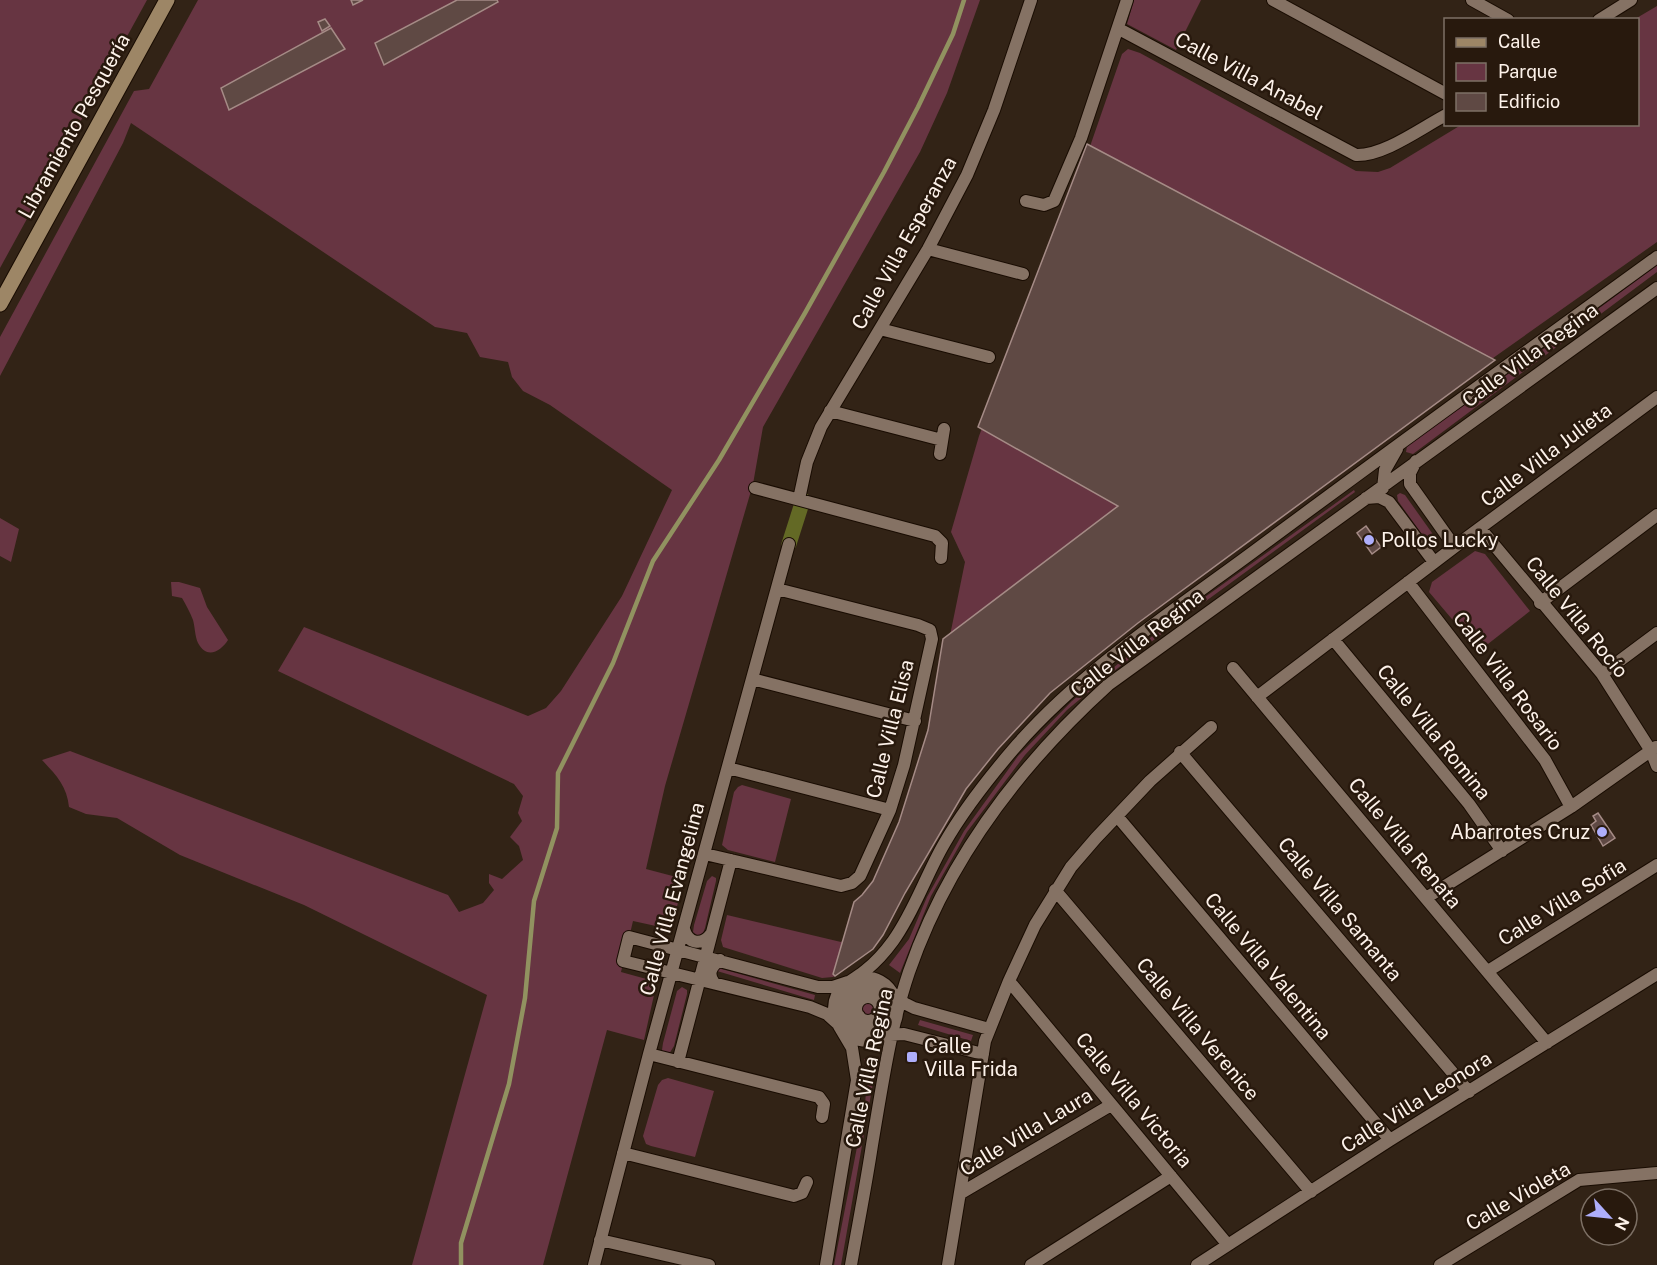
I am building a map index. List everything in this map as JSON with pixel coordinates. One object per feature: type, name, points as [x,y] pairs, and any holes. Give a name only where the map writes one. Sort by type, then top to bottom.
[{"type":"main road","name":"Libramiento Pesquería","points":[[0,304],[167,0]]},
{"type":"street","name":"Calle Villa Esperanza","points":[[799,499],[807,462],[821,427],[928,249],[967,175],[994,110],[1031,0]]},
{"type":"street","points":[[1026,201],[1044,206],[1054,201],[1081,138],[1128,0]]},
{"type":"street","points":[[1274,0],[1444,93]]},
{"type":"street","points":[[1472,0],[1504,18]]},
{"type":"street","points":[[1602,18],[1631,0]]},
{"type":"street","name":"Calle Villa Anabel","points":[[1119,29],[1349,152],[1362,155],[1382,150],[1444,116]]},
{"type":"street","points":[[928,249],[1023,274]]},
{"type":"street","name":"Calle Villa Regina","points":[[826,1265],[857,1080],[852,1048],[865,1006],[872,965],[894,940],[945,841],[979,793],[1031,730],[1081,681],[1408,437],[1657,257]]},
{"type":"street","name":"Calle Villa Regina","points":[[865,1006],[901,1000],[921,942],[955,871],[1002,799],[1048,743],[1108,685],[1657,288]]},
{"type":"street","points":[[880,329],[989,357]]},
{"type":"street","name":"Calle Villa Julieta","points":[[1257,697],[1454,546],[1657,397]]},
{"type":"street","points":[[830,411],[943,435],[940,454]]},
{"type":"street","points":[[1408,437],[1402,453],[1407,459],[1417,460],[1410,473],[1410,484]]},
{"type":"street","points":[[1408,437],[1395,451],[1385,470],[1383,485],[1389,502],[1434,562]]},
{"type":"street","points":[[1347,482],[1370,471],[1385,470],[1398,474],[1410,484],[1454,546]]},
{"type":"street","points":[[1347,482],[1354,483],[1361,488],[1361,501],[1379,497],[1389,502]]},
{"type":"street","points":[[755,488],[935,536],[942,543],[941,558]]},
{"type":"street","points":[[1540,603],[1657,515]]},
{"type":"street","name":"Calle Villa Rocío","points":[[1480,528],[1540,603],[1602,674],[1654,749],[1657,766]]},
{"type":"street","name":"Calle Villa Evangelina","points":[[594,1265],[668,979],[684,953],[705,854],[789,544]]},
{"type":"street","name":"Calle Villa Rosario","points":[[1408,582],[1545,760],[1571,807]]},
{"type":"street","name":"Calle Villa Elisa","points":[[705,854],[841,886],[856,881],[890,810],[904,765],[932,639],[930,630],[777,589]]},
{"type":"street","points":[[1602,674],[1657,633]]},
{"type":"street","name":"Calle Villa Romina","points":[[1333,639],[1456,788],[1502,851]]},
{"type":"street","name":"Calle Villa Renata","points":[[1233,668],[1547,1043]]},
{"type":"street","points":[[752,679],[915,721]]},
{"type":"street","points":[[948,1265],[982,1054],[989,1029],[1035,925],[1071,867],[1180,752],[1211,727]]},
{"type":"street","points":[[1426,898],[1571,807],[1654,749]]},
{"type":"street","name":"Calle Villa Samanta","points":[[1180,752],[1469,1092]]},
{"type":"street","points":[[728,768],[890,810]]},
{"type":"street","name":"Calle Villa Valentina","points":[[1117,816],[1390,1140]]},
{"type":"street","points":[[678,1062],[703,986],[710,978],[713,966],[711,934],[731,860]]},
{"type":"street","name":"Calle Villa Sofia","points":[[1488,971],[1657,865]]},
{"type":"street","name":"Calle Villa Verenice","points":[[1055,890],[1311,1192]]},
{"type":"street","points":[[668,979],[684,953],[686,935],[695,942],[705,941],[711,934]]},
{"type":"street","points":[[879,1037],[893,1025],[865,1006],[833,987],[818,987],[712,956],[684,953],[629,937],[623,961],[668,979],[810,1007],[827,1014],[865,1006],[901,1000],[914,1008],[989,1029]]},
{"type":"street","points":[[684,953],[712,956]]},
{"type":"street","points":[[684,953],[703,986]]},
{"type":"street","name":"Calle Villa Leonora","points":[[1197,1265],[1390,1140],[1657,974]]},
{"type":"street","points":[[668,979],[674,983],[682,982],[690,987],[703,986]]},
{"type":"street","name":"Calle Villa Victoria","points":[[1010,981],[1228,1245]]},
{"type":"street","points":[[865,1006],[852,1038],[861,1040],[893,1033],[904,1034],[982,1054]]},
{"type":"street","name":"Calle Villa Regina","points":[[851,1265],[883,1076],[893,1033],[865,1006]]},
{"type":"street","points":[[649,1054],[819,1097],[824,1108],[822,1117]]},
{"type":"street","name":"Calle Villa Laura","points":[[961,1193],[1111,1104]]},
{"type":"street","points":[[623,1153],[794,1196],[802,1192],[807,1182]]},
{"type":"street","name":"Calle Violeta","points":[[1440,1265],[1579,1180],[1657,1173]]},
{"type":"street","points":[[1030,1265],[1172,1176]]},
{"type":"street","points":[[600,1240],[709,1265]]},
{"type":"green space","points":[[0,0],[147,0],[0,268]]},
{"type":"green space","points":[[198,0],[980,0],[947,93],[920,152],[763,427],[753,484],[665,786],[646,869],[684,879],[673,922],[670,927],[665,928],[633,921],[621,972],[650,980],[656,986],[644,1040],[607,1030],[543,1265],[412,1265],[487,995],[304,905],[180,855],[117,818],[86,814],[69,807],[63,787],[42,760],[70,751],[448,895],[459,912],[483,903],[494,890],[489,883],[489,874],[502,879],[523,860],[519,846],[510,837],[522,821],[518,813],[523,796],[514,784],[278,671],[304,627],[528,716],[546,708],[561,691],[622,596],[672,490],[550,405],[523,391],[512,377],[508,362],[480,357],[467,333],[435,327],[131,123],[123,143],[0,376],[0,337],[134,91],[149,89]]},
{"type":"green space","points":[[1134,0],[1201,0],[1176,50],[1127,24]]},
{"type":"green space","points":[[1657,6],[1657,242],[1486,363],[1061,678],[966,784],[848,966],[833,977],[822,978],[723,947],[721,940],[727,915],[841,942],[844,940],[861,901],[888,855],[928,743],[965,562],[951,532],[979,436],[1087,155],[1122,54],[1128,49],[1140,53],[1356,171],[1378,172],[1390,168],[1459,126],[1639,126],[1639,18],[1637,18]]},
{"type":"green space","points":[[1657,265],[1657,272],[1413,454],[1406,452],[1407,446]]},
{"type":"green space","points":[[1354,490],[1355,492],[1169,628],[1067,710],[1025,755],[967,832],[931,896],[900,973],[889,965],[909,939],[927,897],[964,831],[1018,756],[1072,701],[1166,625]]},
{"type":"green space","points":[[1400,493],[1405,495],[1437,540],[1435,546],[1429,544],[1398,501],[1397,495]]},
{"type":"green space","points":[[0,518],[19,529],[11,562],[0,556]]},
{"type":"green space","points":[[1475,551],[1485,554],[1530,611],[1479,651],[1429,592],[1432,582]]},
{"type":"green space","points":[[171,582],[200,588],[207,607],[228,640],[222,648],[210,652],[202,648],[197,641],[193,620],[182,598],[172,596]]},
{"type":"green space","points":[[742,785],[791,799],[775,862],[728,850],[722,845],[734,792]]},
{"type":"green space","points":[[712,876],[716,878],[716,881],[705,928],[698,936],[693,932],[694,925],[707,881]]},
{"type":"green space","points":[[718,968],[815,995],[814,1000],[717,971]]},
{"type":"green space","points":[[682,987],[687,990],[687,994],[674,1046],[669,1054],[664,1053],[663,1043],[677,991]]},
{"type":"green space","points":[[868,988],[884,994],[890,1010],[884,1026],[868,1032],[852,1026],[846,1010],[852,994]]},
{"type":"green space","points":[[920,1020],[973,1035],[971,1041],[918,1025]]},
{"type":"green space","points":[[880,1057],[873,1083],[841,1265],[834,1265],[865,1106],[867,1074],[864,1059]]},
{"type":"green space","points":[[668,1078],[714,1091],[695,1157],[646,1144],[643,1136],[658,1085],[662,1080]]},
{"type":"building","points":[[351,0],[363,0],[353,5]]},
{"type":"building","points":[[457,0],[497,0],[498,2],[384,65],[375,43]]},
{"type":"building","points":[[325,19],[330,26],[322,31],[318,22]]},
{"type":"building","points":[[331,28],[345,49],[229,110],[221,88]]},
{"type":"building","points":[[1087,144],[1495,360],[1138,623],[1050,693],[998,749],[966,789],[873,949],[835,976],[833,974],[854,902],[873,881],[899,822],[928,730],[943,639],[1118,506],[978,427]]},
{"type":"building","name":"Pollos Lucky","points":[[1366,526],[1381,547],[1372,554],[1357,533]]},
{"type":"building","name":"Abarrotes Cruz","points":[[1598,813],[1615,838],[1603,846],[1591,825],[1596,821],[1593,816]]},
{"type":"waterway","points":[[461,1265],[461,1243],[509,1084],[525,998],[534,901],[557,828],[558,773],[613,663],[653,561],[719,460],[884,172],[953,34],[964,0]]},
{"type":"waterway","points":[[789,544],[803,500]]},
{"type":"place","name":"Pollos Lucky","points":[[1369,540]]},
{"type":"place","name":"Abarrotes Cruz","points":[[1602,832]]},
{"type":"place","name":"Calle Villa Frida","points":[[912,1057]]}]
